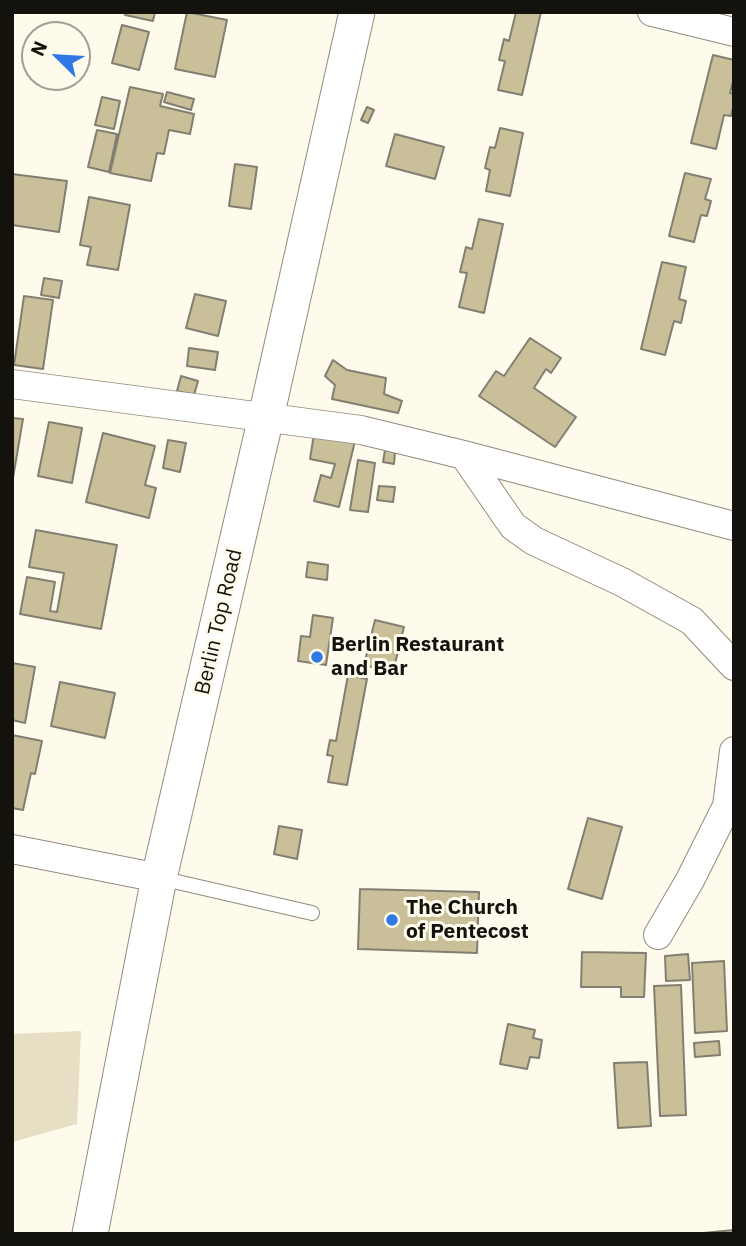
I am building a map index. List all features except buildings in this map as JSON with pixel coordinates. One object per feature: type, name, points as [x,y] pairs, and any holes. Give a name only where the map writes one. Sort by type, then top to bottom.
[{"type":"street","name":"Berlin Top Road","points":[[90,1234],[159,878],[357,12]]},
{"type":"street","points":[[652,12],[734,32]]},
{"type":"street","points":[[12,384],[361,430],[464,454],[734,526]]},
{"type":"street","points":[[464,454],[513,526],[534,541],[622,582],[692,621],[734,666]]},
{"type":"street","points":[[658,935],[690,880],[727,806],[734,751]]},
{"type":"street","points":[[12,849],[159,878]]},
{"type":"lane","points":[[159,878],[312,913]]},
{"type":"shaded area","points":[[81,1031],[77,1124],[12,1142],[12,1034]]},
{"type":"place","name":"Berlin Restaurant and Bar","points":[[317,657]]},
{"type":"place","name":"The Church of Pentecost","points":[[392,920]]}]
